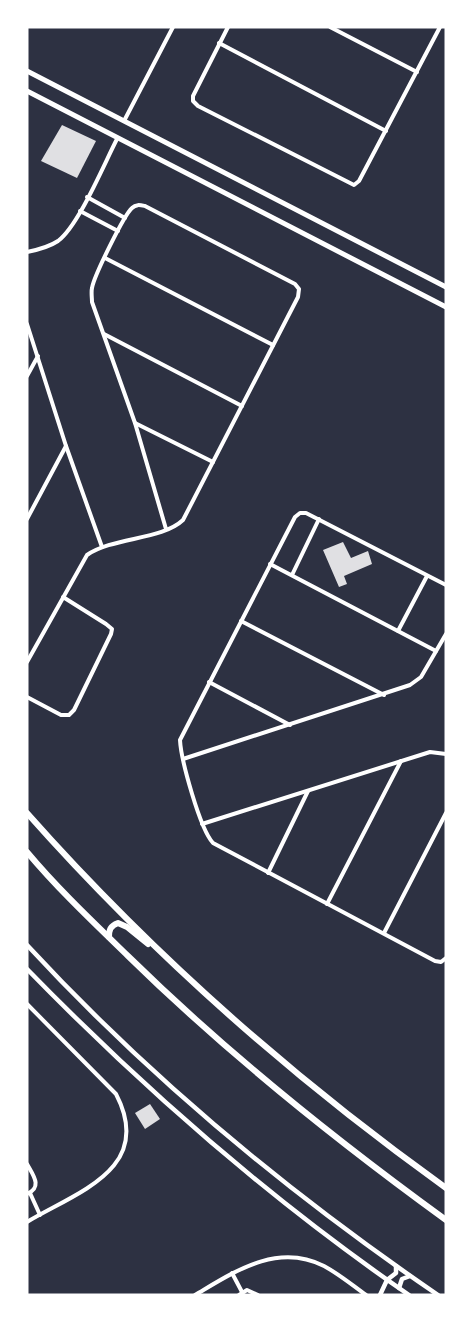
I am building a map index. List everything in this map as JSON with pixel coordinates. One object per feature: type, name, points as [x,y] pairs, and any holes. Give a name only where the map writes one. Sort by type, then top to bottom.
[{"type":"main road","points":[[27,71],[446,287]]},
{"type":"main road","points":[[27,92],[446,307]]},
{"type":"main road","points":[[27,813],[112,904],[178,969],[248,1032],[337,1106],[446,1188]]},
{"type":"main road","points":[[27,852],[109,938],[221,1044],[297,1108],[446,1220]]},
{"type":"main road","points":[[109,938],[111,926],[120,924],[178,969]]},
{"type":"street","points":[[124,122],[173,27]]},
{"type":"street","points":[[228,27],[193,96],[193,101],[198,106],[354,185],[359,181],[440,27]]},
{"type":"street","points":[[330,27],[417,72]]},
{"type":"street","points":[[219,43],[386,130]]},
{"type":"street","points":[[27,252],[43,249],[58,241],[70,228],[117,139]]},
{"type":"street","points":[[87,197],[125,218]]},
{"type":"street","points":[[27,662],[87,555],[102,547],[166,529],[183,520],[298,297],[299,289],[295,284],[146,206],[137,205],[131,208],[105,258],[92,288],[92,302],[135,423],[166,529]]},
{"type":"street","points":[[80,211],[118,231]]},
{"type":"street","points":[[105,258],[273,345]]},
{"type":"street","points":[[27,324],[66,446],[102,547]]},
{"type":"street","points":[[104,334],[242,406]]},
{"type":"street","points":[[27,376],[38,355]]},
{"type":"street","points":[[135,423],[213,462]]},
{"type":"street","points":[[27,519],[66,446]]},
{"type":"street","points":[[446,585],[319,519],[306,513],[300,513],[295,517],[270,564],[180,740],[183,759],[202,824],[208,838],[213,843],[435,962],[441,962],[446,958]]},
{"type":"street","points":[[292,575],[319,519]]},
{"type":"street","points":[[270,564],[436,651]]},
{"type":"street","points":[[398,631],[427,576]]},
{"type":"street","points":[[27,697],[61,715],[69,715],[74,710],[111,634],[112,629],[63,597]]},
{"type":"street","points":[[241,621],[384,695]]},
{"type":"street","points":[[183,759],[384,695],[417,681],[446,634]]},
{"type":"street","points":[[208,682],[290,725]]},
{"type":"street","points":[[202,824],[430,752],[446,754]]},
{"type":"street","points":[[327,904],[401,761]]},
{"type":"street","points":[[268,873],[308,791]]},
{"type":"street","points":[[384,933],[446,813]]},
{"type":"street","points":[[27,945],[106,1025],[172,1087],[302,1196],[438,1295]]},
{"type":"street","points":[[27,969],[91,1034],[188,1124],[306,1219],[409,1295]]},
{"type":"street","points":[[27,1004],[116,1094],[123,1107],[126,1121],[121,1153],[114,1167],[90,1188],[27,1222]]},
{"type":"street","points":[[27,1164],[36,1179],[36,1185],[29,1194],[40,1215]]},
{"type":"street","points":[[195,1295],[232,1273],[266,1258],[303,1259],[322,1265],[366,1295]]},
{"type":"street","points":[[380,1295],[387,1280],[396,1273],[396,1266]]},
{"type":"street","points":[[232,1273],[241,1293],[252,1291],[258,1295]]},
{"type":"street","points":[[399,1288],[402,1280],[410,1276]]},
{"type":"building","points":[[62,125],[96,141],[77,178],[41,161]]},
{"type":"building","points":[[343,542],[351,558],[368,551],[372,564],[344,576],[347,584],[339,587],[323,550]]},
{"type":"building","points":[[150,1104],[160,1119],[145,1129],[135,1113]]}]
